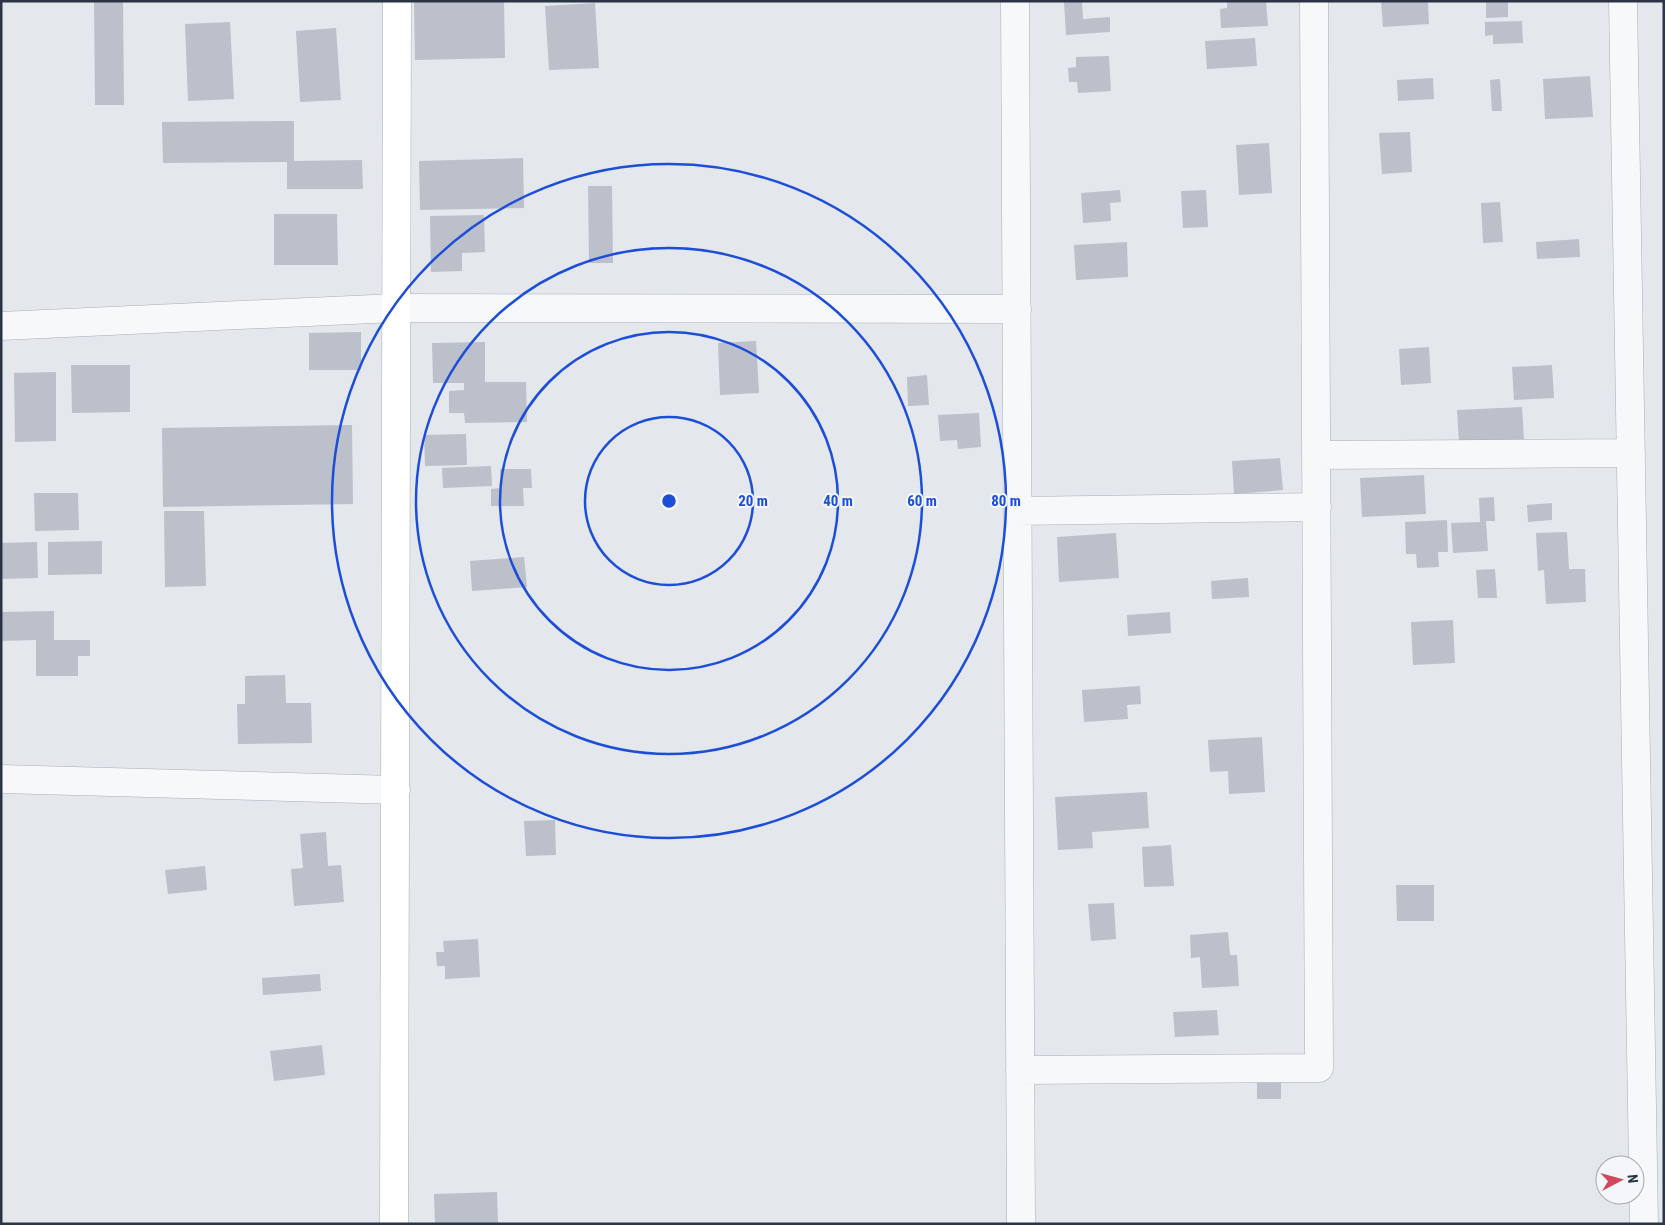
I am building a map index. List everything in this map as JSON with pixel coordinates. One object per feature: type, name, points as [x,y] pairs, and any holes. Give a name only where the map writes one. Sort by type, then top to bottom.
[{"type":"street","points":[[394,1224],[397,1]]},
{"type":"street","points":[[1016,1],[1021,1224]]},
{"type":"street","points":[[1020,1070],[1319,1068],[1314,1]]},
{"type":"street","points":[[1624,1],[1644,1224]]},
{"type":"street","points":[[1,326],[395,308],[1017,309]]},
{"type":"street","points":[[1316,455],[1631,453]]},
{"type":"street","points":[[1018,511],[1316,507]]},
{"type":"street","points":[[1,779],[396,790]]},
{"type":"building","points":[[94,1],[123,1],[124,105],[95,105]]},
{"type":"building","points":[[414,1],[504,1],[505,58],[415,60]]},
{"type":"building","points":[[1064,1],[1082,1],[1083,19],[1110,17],[1110,32],[1066,35]]},
{"type":"building","points":[[1227,1],[1266,1],[1268,26],[1221,28],[1220,9],[1227,8]]},
{"type":"building","points":[[1381,1],[1428,1],[1429,24],[1383,27]]},
{"type":"building","points":[[1486,1],[1508,1],[1508,17],[1486,18]]},
{"type":"building","points":[[595,3],[599,68],[549,70],[545,6]]},
{"type":"building","points":[[1522,21],[1523,43],[1493,44],[1493,35],[1485,36],[1485,22]]},
{"type":"building","points":[[230,22],[234,99],[188,101],[185,24]]},
{"type":"building","points":[[336,28],[341,100],[300,102],[296,31]]},
{"type":"building","points":[[1255,38],[1257,66],[1207,69],[1205,41]]},
{"type":"building","points":[[1109,56],[1111,91],[1078,93],[1077,82],[1069,82],[1068,68],[1076,67],[1076,57]]},
{"type":"building","points":[[1590,76],[1593,117],[1545,119],[1543,79]]},
{"type":"building","points":[[1433,78],[1434,99],[1398,101],[1397,80]]},
{"type":"building","points":[[1500,79],[1502,111],[1492,111],[1490,80]]},
{"type":"building","points":[[294,121],[294,161],[362,160],[363,189],[287,189],[287,162],[163,163],[162,122]]},
{"type":"building","points":[[1410,132],[1412,172],[1382,174],[1379,133]]},
{"type":"building","points":[[1269,143],[1272,193],[1239,195],[1236,145]]},
{"type":"building","points":[[523,158],[524,208],[420,210],[419,161]]},
{"type":"building","points":[[588,186],[612,186],[613,263],[589,263]]},
{"type":"building","points":[[1120,190],[1121,202],[1110,203],[1111,221],[1083,223],[1081,193]]},
{"type":"building","points":[[1206,190],[1208,227],[1183,228],[1181,191]]},
{"type":"building","points":[[1500,202],[1503,242],[1483,243],[1481,203]]},
{"type":"building","points":[[274,214],[337,214],[338,265],[274,265]]},
{"type":"building","points":[[484,215],[485,252],[462,253],[462,271],[431,272],[430,216]]},
{"type":"building","points":[[1579,239],[1580,257],[1537,259],[1536,242]]},
{"type":"building","points":[[1127,242],[1128,277],[1076,280],[1074,245]]},
{"type":"building","points":[[361,332],[361,370],[309,370],[309,333]]},
{"type":"building","points":[[756,341],[759,393],[720,395],[718,343]]},
{"type":"building","points":[[485,342],[485,382],[526,382],[527,422],[465,423],[464,413],[449,413],[449,391],[464,390],[464,383],[433,383],[432,343]]},
{"type":"building","points":[[1429,347],[1431,383],[1401,385],[1399,349]]},
{"type":"building","points":[[71,365],[130,365],[130,412],[72,413]]},
{"type":"building","points":[[1552,365],[1554,398],[1514,400],[1512,367]]},
{"type":"building","points":[[56,372],[56,441],[15,442],[14,373]]},
{"type":"building","points":[[927,375],[929,405],[908,406],[907,377]]},
{"type":"building","points":[[1522,407],[1524,439],[1459,443],[1457,410]]},
{"type":"building","points":[[979,413],[981,447],[958,449],[957,440],[940,441],[938,415]]},
{"type":"building","points":[[352,425],[353,504],[163,507],[162,428]]},
{"type":"building","points":[[466,434],[467,465],[425,466],[424,435]]},
{"type":"building","points":[[1280,458],[1283,490],[1234,494],[1232,461]]},
{"type":"building","points":[[491,466],[492,486],[443,488],[442,468]]},
{"type":"building","points":[[500,469],[531,469],[532,488],[523,488],[524,506],[491,506],[491,489],[500,488]]},
{"type":"building","points":[[1424,475],[1426,514],[1362,517],[1360,478]]},
{"type":"building","points":[[34,493],[78,493],[79,530],[35,531]]},
{"type":"building","points":[[1494,497],[1495,521],[1486,521],[1488,551],[1453,553],[1451,523],[1480,522],[1479,498]]},
{"type":"building","points":[[1552,503],[1552,520],[1528,522],[1527,505]]},
{"type":"building","points":[[164,511],[204,511],[206,586],[165,587]]},
{"type":"building","points":[[1447,520],[1448,552],[1438,552],[1439,567],[1417,568],[1416,554],[1406,554],[1405,522]]},
{"type":"building","points":[[1567,532],[1569,569],[1585,569],[1586,602],[1546,604],[1544,570],[1538,571],[1536,533]]},
{"type":"building","points":[[1116,533],[1119,578],[1059,582],[1057,537]]},
{"type":"building","points":[[102,541],[102,574],[48,575],[48,542]]},
{"type":"building","points":[[37,542],[38,578],[1,579],[1,543]]},
{"type":"building","points":[[524,557],[527,587],[472,591],[470,561]]},
{"type":"building","points":[[1495,569],[1497,598],[1478,598],[1476,570]]},
{"type":"building","points":[[1248,578],[1249,597],[1212,599],[1211,581]]},
{"type":"building","points":[[54,611],[54,640],[90,640],[90,656],[78,656],[78,676],[36,676],[36,640],[1,641],[1,612]]},
{"type":"building","points":[[1170,612],[1171,633],[1128,636],[1127,615]]},
{"type":"building","points":[[1453,620],[1455,663],[1413,665],[1411,622]]},
{"type":"building","points":[[285,675],[286,703],[311,703],[312,743],[238,744],[237,704],[245,704],[245,676]]},
{"type":"building","points":[[1140,686],[1141,704],[1127,705],[1128,719],[1084,722],[1082,690]]},
{"type":"building","points":[[1262,737],[1265,792],[1229,794],[1228,771],[1210,772],[1208,740]]},
{"type":"building","points":[[1147,792],[1149,828],[1092,832],[1093,848],[1058,850],[1055,797]]},
{"type":"building","points":[[555,820],[556,855],[526,856],[524,821]]},
{"type":"building","points":[[326,832],[328,866],[341,865],[344,902],[294,906],[291,869],[303,868],[300,834]]},
{"type":"building","points":[[1171,845],[1174,886],[1144,887],[1142,847]]},
{"type":"building","points":[[205,866],[207,890],[168,894],[165,870]]},
{"type":"building","points":[[1396,885],[1434,885],[1434,921],[1397,921]]},
{"type":"building","points":[[1114,903],[1116,939],[1091,941],[1088,904]]},
{"type":"building","points":[[1228,932],[1230,955],[1237,955],[1239,986],[1202,988],[1200,957],[1191,958],[1190,935]]},
{"type":"building","points":[[478,939],[480,977],[445,979],[445,966],[437,966],[436,952],[444,952],[443,941]]},
{"type":"building","points":[[320,974],[321,991],[263,995],[262,978]]},
{"type":"building","points":[[1217,1010],[1219,1035],[1175,1037],[1173,1012]]},
{"type":"building","points":[[322,1045],[325,1075],[274,1081],[270,1051]]},
{"type":"building","points":[[1257,1081],[1281,1081],[1281,1099],[1257,1099]]},
{"type":"building","points":[[497,1192],[498,1224],[435,1224],[434,1194]]}]
